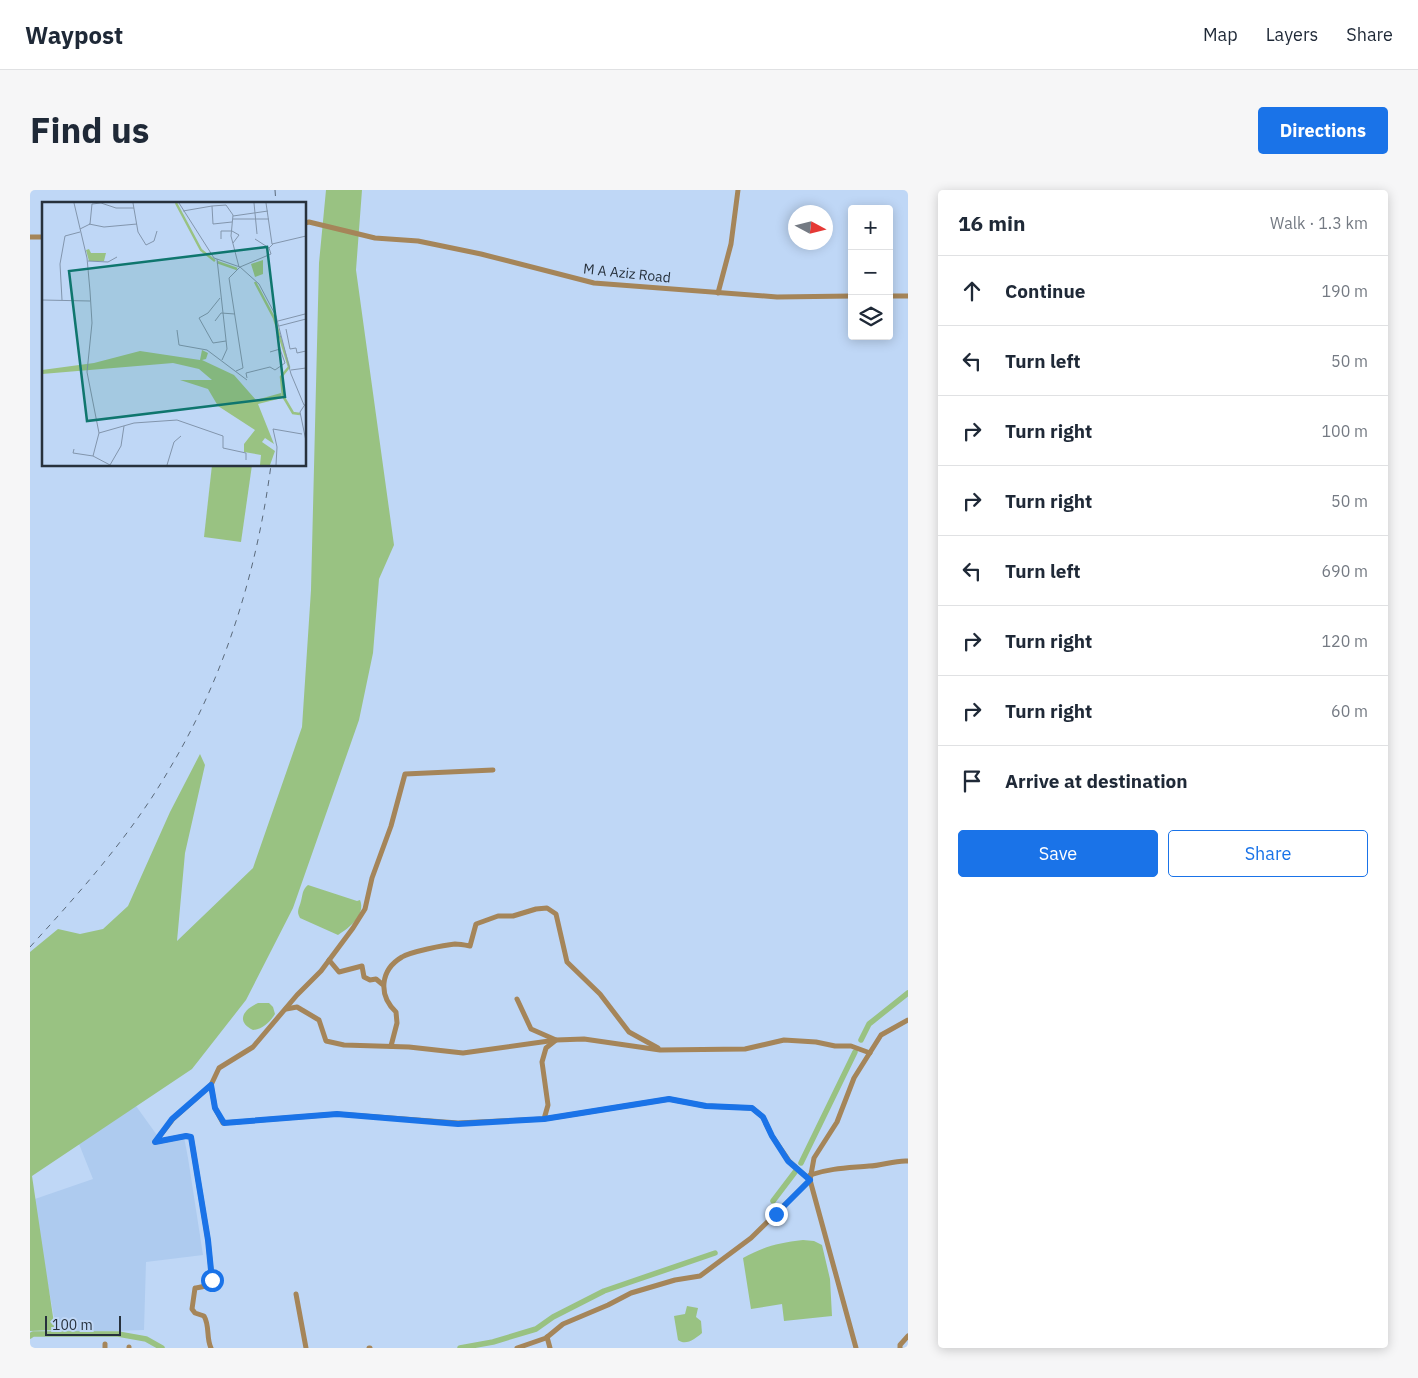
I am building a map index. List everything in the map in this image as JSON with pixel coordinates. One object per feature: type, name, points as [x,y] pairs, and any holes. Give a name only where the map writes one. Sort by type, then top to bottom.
[{"type":"street","points":[[718,293],[731,244],[738,190]]},
{"type":"street","name":"M A Aziz Road","points":[[307,222],[374,238],[418,241],[481,254],[594,283],[777,297],[848,296]]},
{"type":"street","points":[[893,296],[908,296]]},
{"type":"street","points":[[211,1348],[209,1345],[208,1322],[204,1316],[192,1310],[195,1288],[203,1287],[212,1280],[208,1240],[191,1137],[186,1136],[155,1142],[172,1119],[211,1085],[219,1068],[253,1047],[330,960],[365,909],[372,878],[391,826],[405,774],[493,770]]},
{"type":"street","points":[[382,984],[390,968],[402,956],[453,944],[470,946],[476,924],[498,916],[513,916],[536,909],[547,908],[556,914],[567,962],[600,994],[629,1032],[660,1050]]},
{"type":"street","points":[[330,960],[340,972],[362,966],[364,977],[370,980],[376,979],[382,984],[388,1004],[396,1012],[397,1023],[391,1046]]},
{"type":"street","points":[[517,999],[531,1029],[556,1040]]},
{"type":"street","points":[[286,1009],[297,1007],[319,1020],[326,1041],[344,1045],[391,1046],[462,1053],[556,1040],[584,1039],[660,1050],[745,1048],[784,1040],[851,1046],[870,1053]]},
{"type":"street","points":[[856,1348],[810,1177],[814,1158],[837,1122],[854,1078],[881,1035],[908,1020]]},
{"type":"street","points":[[544,1119],[548,1106],[542,1062],[546,1048],[556,1040]]},
{"type":"street","points":[[211,1085],[215,1108],[224,1123],[337,1114],[458,1124],[544,1119],[669,1099],[706,1106],[752,1108],[763,1117],[772,1136],[788,1161],[810,1177]]},
{"type":"street","points":[[517,1348],[547,1337],[563,1324],[631,1292],[675,1280],[700,1276],[751,1238],[810,1177],[826,1170],[847,1166],[871,1166],[897,1160],[908,1161]]},
{"type":"street","points":[[296,1294],[306,1348]]},
{"type":"street","points":[[900,1348],[900,1345],[908,1336]]},
{"type":"street","points":[[547,1337],[550,1348]]},
{"type":"shaded area","points":[[326,190],[362,190],[356,270],[394,545],[379,579],[373,653],[359,720],[293,908],[246,1000],[192,1069],[32,1176],[55,1330],[30,1331],[30,952],[58,929],[80,934],[103,929],[128,906],[170,812],[200,754],[205,765],[185,853],[177,941],[253,868],[302,727],[311,590],[319,263]]},
{"type":"shaded area","points":[[212,466],[252,466],[241,542],[204,537]]},
{"type":"shaded area","points":[[308,885],[357,901],[360,900],[361,911],[359,916],[347,929],[338,935],[300,918],[298,910],[304,890]]},
{"type":"shaded area","points":[[258,1003],[269,1003],[273,1007],[275,1014],[266,1025],[253,1030],[247,1027],[243,1019],[249,1008]]},
{"type":"shaded area","points":[[136,1106],[159,1138],[184,1137],[203,1255],[146,1262],[144,1330],[57,1333],[32,1200],[93,1179],[79,1144]]},
{"type":"shaded area","points":[[803,1240],[814,1241],[822,1245],[830,1279],[832,1316],[784,1321],[782,1304],[751,1309],[743,1258],[772,1246]]},
{"type":"shaded area","points":[[687,1306],[698,1308],[696,1317],[701,1321],[702,1333],[687,1342],[681,1342],[678,1340],[674,1316],[685,1314]]},
{"type":"waterway","points":[[861,1040],[869,1024],[908,993]]},
{"type":"waterway","points":[[801,1163],[855,1052]]},
{"type":"waterway","points":[[773,1201],[795,1172]]},
{"type":"waterway","points":[[460,1348],[493,1342],[536,1329],[553,1317],[604,1291],[715,1253]]},
{"type":"waterway","points":[[30,1336],[33,1334],[118,1334],[146,1339],[162,1348]]},
{"type":"railway","points":[[275,190],[276,202]]},
{"type":"railway","points":[[30,947],[87,883],[122,839],[155,792],[190,733],[207,697],[236,622],[257,544],[271,466]]},
{"type":"route","points":[[212,1280],[208,1240],[191,1137],[186,1136],[155,1142],[172,1119],[211,1085],[215,1108],[224,1123],[337,1114],[458,1124],[544,1119],[669,1099],[706,1106],[752,1108],[763,1117],[772,1136],[788,1161],[810,1180],[776,1214]]}]
